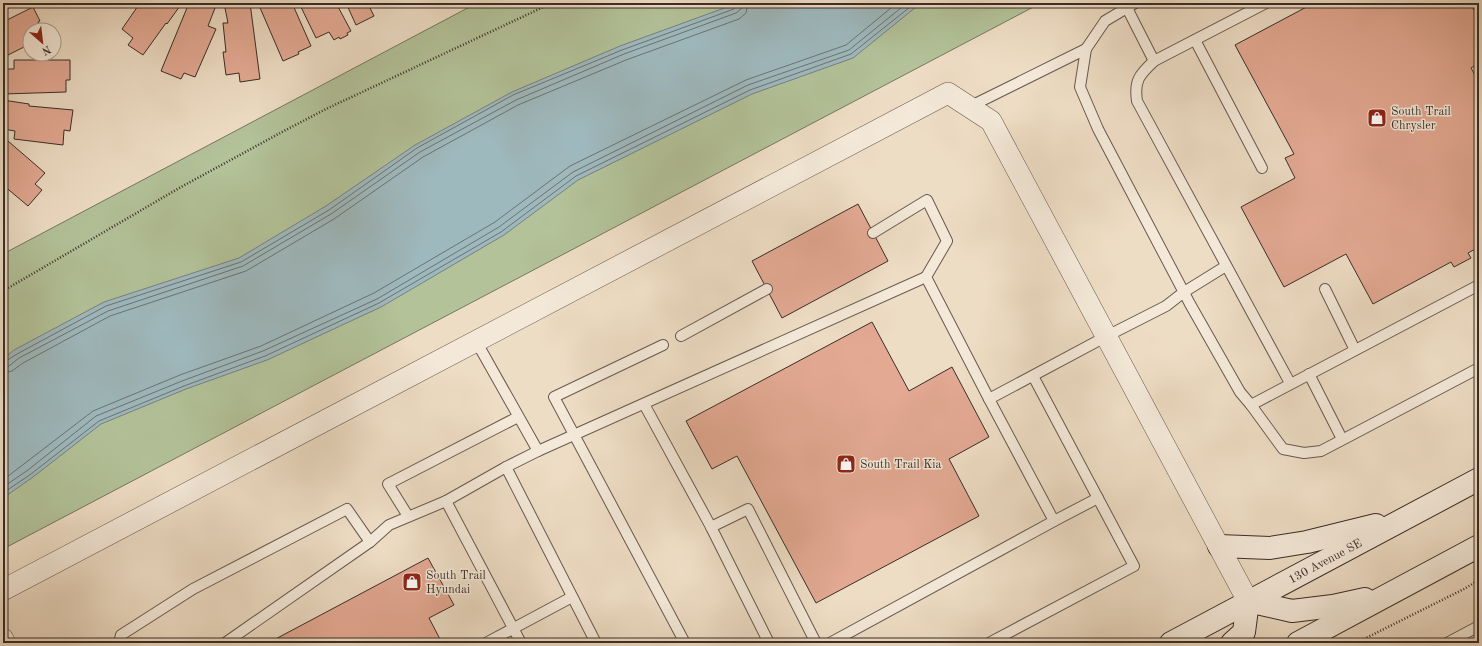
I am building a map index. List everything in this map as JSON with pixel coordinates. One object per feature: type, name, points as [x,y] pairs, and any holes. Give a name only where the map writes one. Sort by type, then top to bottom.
[{"type":"main road","name":"130 Avenue SE","points":[[1171,643],[1479,479]]},
{"type":"main road","points":[[1219,546],[1270,548],[1308,542],[1408,517]]},
{"type":"main road","points":[[1298,643],[1479,546]]},
{"type":"main road","points":[[1232,643],[1244,632],[1248,601],[1292,611],[1333,606],[1390,594]]},
{"type":"street","points":[[3,590],[948,93],[991,121],[1248,601]]},
{"type":"street","points":[[3,639],[5,643]]},
{"type":"lane","points":[[1266,3],[1154,61],[1142,72],[1135,89],[1137,101],[1290,383]]},
{"type":"lane","points":[[1154,61],[1131,6],[1105,21],[1086,49],[1080,87],[1098,129],[1184,292],[1240,392],[1283,449],[1304,453],[1321,451],[1479,368]]},
{"type":"lane","points":[[1195,40],[1262,168]]},
{"type":"lane","points":[[969,107],[1086,49]]},
{"type":"lane","points":[[225,643],[370,542],[389,525],[446,501],[506,467],[538,451],[926,277],[947,241],[927,200],[873,233]]},
{"type":"lane","points":[[989,399],[1166,306],[1184,292],[1226,266]]},
{"type":"lane","points":[[926,277],[1054,521]]},
{"type":"lane","points":[[1251,405],[1290,383],[1479,285]]},
{"type":"lane","points":[[681,336],[767,289]]},
{"type":"lane","points":[[1325,289],[1355,350]]},
{"type":"lane","points":[[476,341],[518,418],[538,451]]},
{"type":"lane","points":[[663,345],[554,398],[685,643]]},
{"type":"lane","points":[[1309,374],[1342,439]]},
{"type":"lane","points":[[989,643],[1134,566],[1033,376]]},
{"type":"lane","points":[[644,404],[711,527],[769,643]]},
{"type":"lane","points":[[408,516],[388,484],[518,418]]},
{"type":"lane","points":[[506,467],[596,643]]},
{"type":"lane","points":[[830,643],[1098,498]]},
{"type":"lane","points":[[446,501],[521,643]]},
{"type":"lane","points":[[119,643],[121,635],[193,589],[347,509],[370,542]]},
{"type":"lane","points":[[711,527],[748,509],[816,643]]},
{"type":"lane","points":[[486,643],[572,597]]},
{"type":"lane","points":[[1446,643],[1479,626]]},
{"type":"path","points":[[3,291],[187,183],[282,132],[326,109],[552,3]]},
{"type":"path","points":[[1356,643],[1479,580]]},
{"type":"green space","points":[[477,3],[1041,3],[3,549],[3,254]]},
{"type":"water","points":[[738,3],[921,3],[853,58],[752,94],[578,180],[504,235],[381,307],[267,360],[186,389],[101,424],[33,477],[3,498],[3,359],[14,350],[104,302],[239,258],[326,206],[415,145],[512,92],[620,46]]},
{"type":"building","points":[[3,3],[18,3],[3,11]]},
{"type":"building","points":[[140,3],[182,3],[143,55],[128,45],[133,38],[122,29]]},
{"type":"building","points":[[189,3],[203,3],[215,8],[208,26],[216,29],[195,77],[184,73],[181,79],[161,71]]},
{"type":"building","points":[[224,3],[250,3],[260,79],[240,82],[239,73],[226,75],[223,52],[226,52],[223,23],[228,23]]},
{"type":"building","points":[[258,3],[285,3],[286,5],[292,3],[311,46],[298,52],[299,54],[283,61]]},
{"type":"building","points":[[299,3],[336,3],[351,31],[347,33],[348,35],[340,39],[339,37],[334,40],[329,32],[316,38]]},
{"type":"building","points":[[346,3],[379,4],[370,8],[374,16],[356,25]]},
{"type":"building","name":"South Trail Chrysler","points":[[1314,3],[1470,3],[1479,19],[1479,63],[1471,68],[1479,82],[1479,247],[1468,253],[1471,258],[1454,267],[1451,262],[1373,304],[1346,254],[1284,287],[1241,207],[1295,178],[1285,158],[1294,154],[1235,45]]},
{"type":"building","points":[[33,7],[40,21],[22,22],[22,48],[8,55],[6,50],[3,51],[3,22]]},
{"type":"building","points":[[14,60],[22,60],[22,62],[62,62],[62,60],[70,60],[70,80],[66,80],[66,92],[3,94],[3,69],[14,69]]},
{"type":"building","points":[[3,100],[29,104],[29,106],[73,110],[70,131],[64,130],[63,145],[14,139],[15,131],[3,129]]},
{"type":"building","points":[[8,141],[45,173],[35,184],[42,190],[28,206],[3,185],[3,147]]},
{"type":"building","points":[[858,204],[888,261],[782,318],[752,261]]},
{"type":"building","name":"South Trail Kia","points":[[872,322],[909,391],[952,367],[989,437],[949,459],[979,516],[816,603],[737,456],[712,469],[686,421]]},
{"type":"building","name":"South Trail Hyundai","points":[[428,558],[454,605],[429,618],[442,643],[268,643]]},
{"type":"place","name":"South Trail Chrysler","points":[[1377,118]]},
{"type":"place","name":"South Trail Kia","points":[[846,464]]},
{"type":"place","name":"South Trail Hyundai","points":[[412,582]]}]
